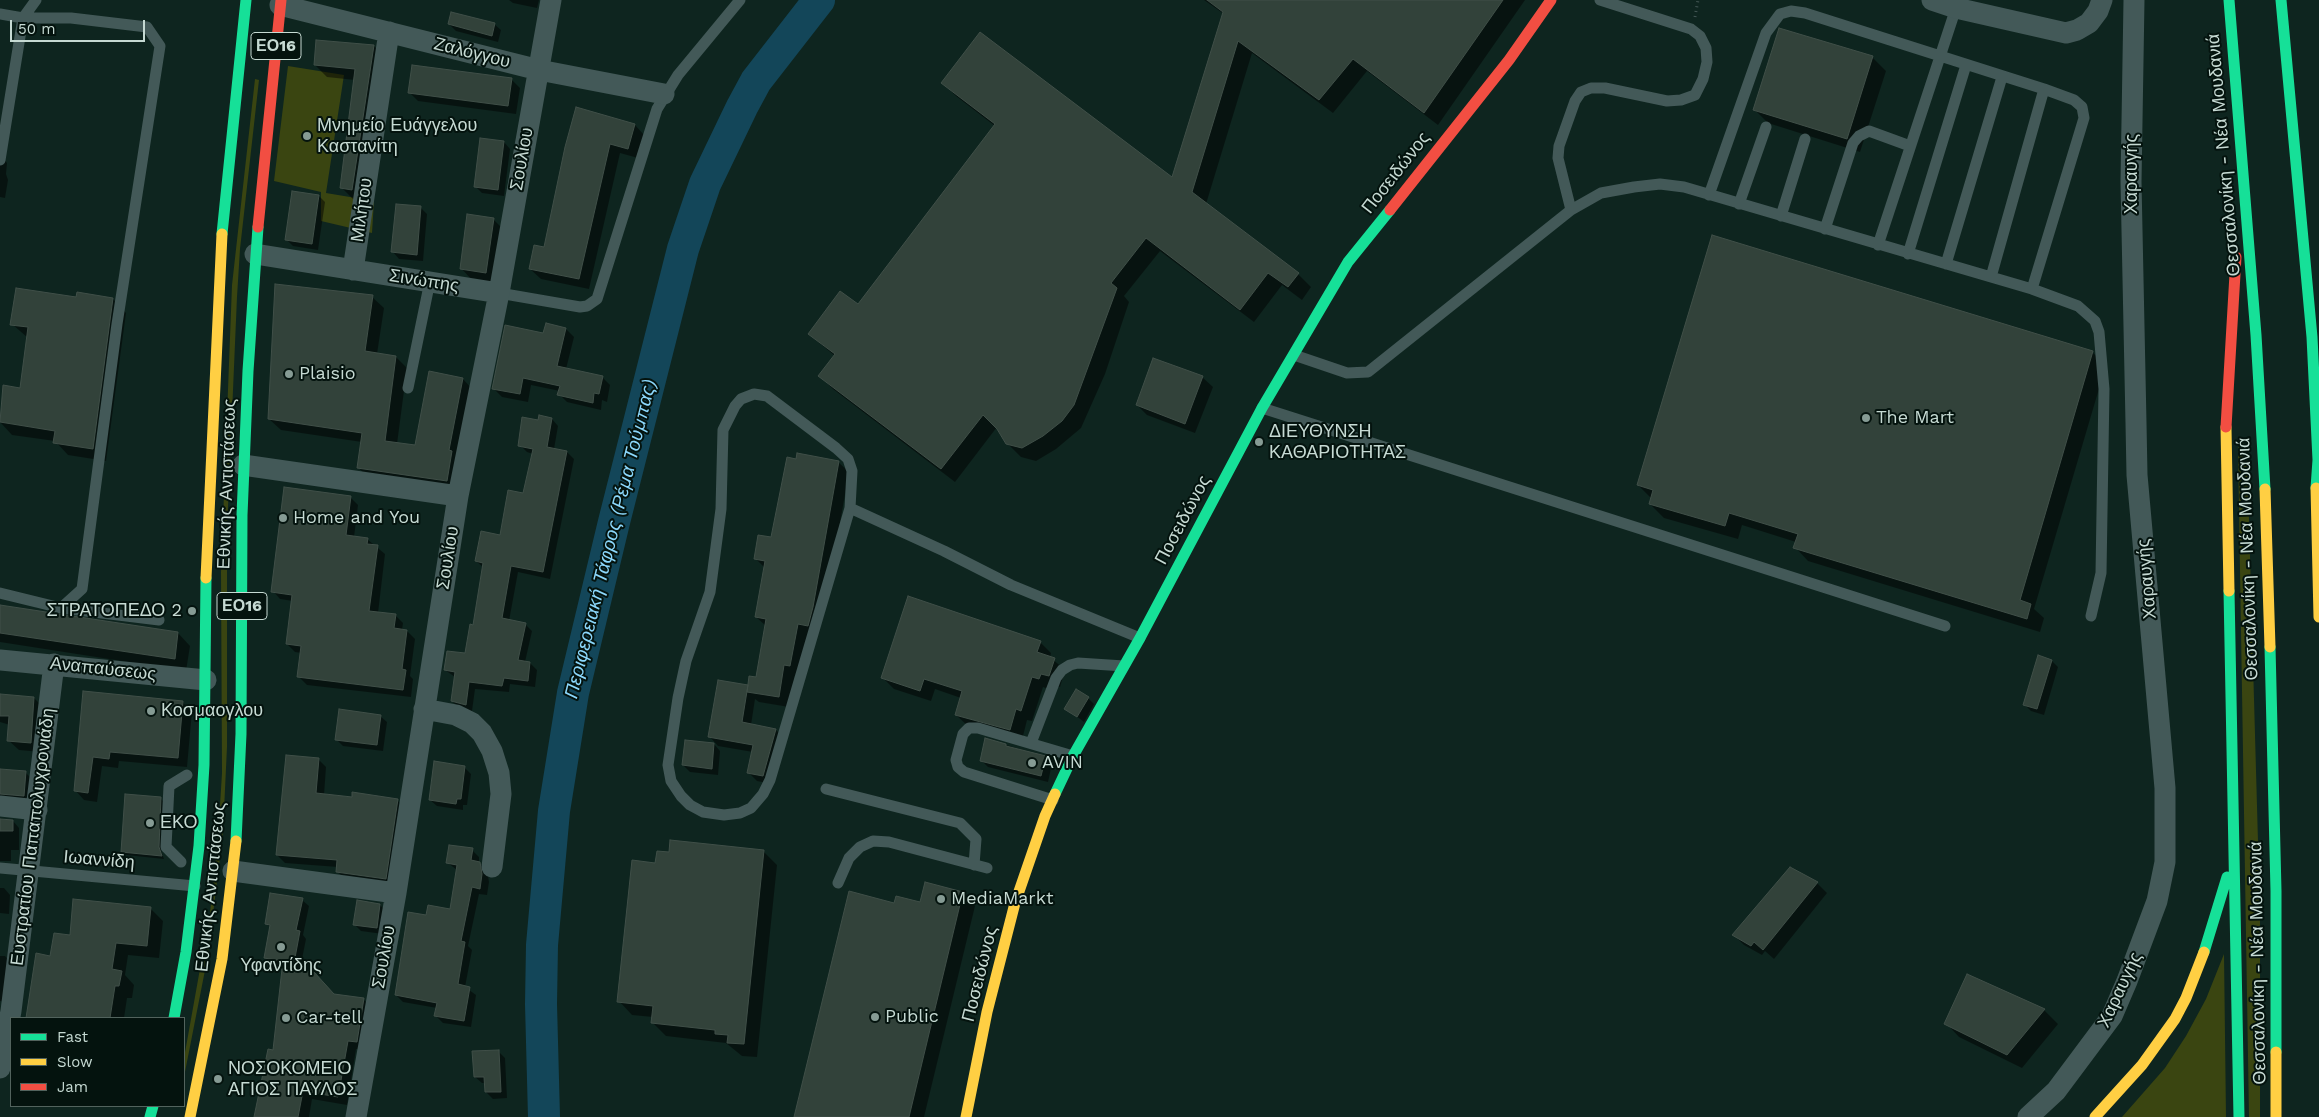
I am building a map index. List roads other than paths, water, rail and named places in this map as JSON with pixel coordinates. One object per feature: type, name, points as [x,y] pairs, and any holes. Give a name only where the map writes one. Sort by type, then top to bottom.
[{"type":"main road","name":"Εθνικής Αντιστάσεως","points":[[174,1017],[195,886],[204,765],[206,585],[219,271],[246,0]]},
{"type":"main road","name":"Ποσειδώνος","points":[[966,1117],[987,1012],[1015,903],[1053,800],[1073,756],[1140,638],[1262,408],[1348,262],[1509,60],[1551,0]]},
{"type":"main road","name":"Θεσσαλονίκη - Νέα Μουδανιά","points":[[2229,0],[2256,335],[2267,531],[2276,891],[2276,1117]]},
{"type":"main road","points":[[2281,0],[2312,337],[2318,462],[2315,494],[2319,616]]},
{"type":"main road","name":"Εθνικής Αντιστάσεως","points":[[190,1117],[222,959],[233,872],[241,734],[244,465],[255,254],[281,3]]},
{"type":"main road","points":[[2239,1117],[2235,846],[2224,443],[2242,160]]},
{"type":"main road","points":[[2095,1117],[2119,1093],[2158,1044],[2186,998],[2208,940],[2235,846]]},
{"type":"street","name":"Σουλίου","points":[[356,1117],[396,893],[458,496],[499,294],[551,0]]},
{"type":"street","points":[[1932,0],[1956,8],[2066,33],[2077,30],[2089,23],[2098,12],[2102,0]]},
{"type":"street","name":"Χαραυγής","points":[[2028,1117],[2056,1091],[2112,1016],[2128,981],[2157,901],[2165,862],[2165,788],[2138,475],[2136,423],[2131,182],[2134,0]]},
{"type":"street","name":"Ζαλόγγου","points":[[281,3],[540,70],[664,94]]},
{"type":"street","name":"Μιλήτου","points":[[353,270],[388,32]]},
{"type":"street","name":"Σινώπης","points":[[255,254],[430,281],[499,294]]},
{"type":"street","points":[[244,465],[458,496]]},
{"type":"street","name":"Αναπαύσεως","points":[[0,660],[206,680]]},
{"type":"street","name":"Ευστρατίου Παπαπολυχρονιάδη","points":[[0,1068],[6,1009],[29,871],[54,664]]},
{"type":"street","points":[[424,709],[456,715],[472,722],[482,733],[492,751],[499,773],[501,794],[492,867]]},
{"type":"street","points":[[0,806],[37,810]]},
{"type":"street","points":[[233,872],[396,893]]},
{"type":"lane","points":[[0,160],[23,18],[36,0]]},
{"type":"lane","points":[[664,94],[740,0]]},
{"type":"lane","points":[[1571,210],[1558,158],[1559,146],[1575,101],[1581,92],[1591,88],[1604,88],[1667,101],[1681,100],[1694,94],[1703,79],[1707,62],[1706,48],[1700,36],[1691,30],[1600,0]]},
{"type":"lane","points":[[1878,245],[1956,8]]},
{"type":"lane","points":[[1709,195],[1766,33],[1780,14],[1791,12],[1804,13],[2002,77],[2044,88],[2079,103],[2085,113],[2032,289]]},
{"type":"lane","points":[[0,14],[23,18],[71,18],[147,27],[160,46],[117,324],[82,590],[61,608]]},
{"type":"lane","points":[[1908,254],[1966,65]]},
{"type":"lane","points":[[1946,264],[2002,77]]},
{"type":"lane","points":[[1991,277],[2044,88]]},
{"type":"lane","name":"Σινώπης","points":[[499,294],[580,307],[592,303],[600,293],[644,148],[664,94]]},
{"type":"lane","points":[[1739,204],[1766,127]]},
{"type":"lane","points":[[1825,229],[1853,143],[1860,136],[1869,132],[1910,146]]},
{"type":"lane","points":[[1781,216],[1806,140]]},
{"type":"lane","points":[[1294,356],[1347,373],[1368,372],[1571,210],[1602,193],[1660,184],[1676,186],[1709,195],[2032,289],[2078,306],[2095,321],[2099,332],[2104,389],[2101,573],[2091,616]]},
{"type":"lane","points":[[408,388],[430,281]]},
{"type":"lane","points":[[754,394],[767,396],[848,459],[852,471],[850,508],[770,780],[751,808],[740,813],[724,815],[703,812],[690,805],[681,796],[671,780],[668,765],[678,698],[686,661],[710,592],[721,509],[723,430],[735,406],[741,399],[754,394]]},
{"type":"lane","points":[[1262,408],[1945,626]]},
{"type":"lane","points":[[850,508],[944,551],[1011,585],[1140,638]]},
{"type":"lane","points":[[0,593],[61,608],[158,620]]},
{"type":"lane","points":[[1031,743],[1056,678],[1062,670],[1078,663],[1124,666]]},
{"type":"lane","points":[[1053,800],[964,772],[958,768],[956,760],[963,734],[969,728],[978,728],[1073,756]]},
{"type":"lane","points":[[181,862],[166,847],[169,786],[187,775]]},
{"type":"lane","points":[[826,788],[960,823],[976,839],[974,865]]},
{"type":"lane","points":[[838,883],[849,858],[860,847],[873,841],[889,842],[987,868]]},
{"type":"lane","name":"Ιωαννίδη","points":[[0,868],[195,886]]},
{"type":"waterway","name":"Περιφερειακή Τάφρος (Ρέμα Τούμπας)","points":[[544,1117],[541,1004],[542,945],[554,811],[573,693],[614,522],[683,249],[705,184],[756,81],[819,0]]},
{"type":"place","name":"Μνημείο Ευάγγελου Καστανίτη","points":[[307,136]]},
{"type":"place","name":"Plaisio","points":[[289,374]]},
{"type":"place","name":"The Mart","points":[[1866,418]]},
{"type":"place","name":"ΔΙΕΥΘΥΝΣΗ ΚΑΘΑΡΙΟΤΗΤΑΣ","points":[[1259,442]]},
{"type":"place","name":"Home and You","points":[[283,518]]},
{"type":"place","name":"ΣΤΡΑΤΟΠΕΔΟ 2","points":[[192,611]]},
{"type":"place","name":"Κοσμαογλου","points":[[151,711]]},
{"type":"place","name":"AVIN","points":[[1032,763]]},
{"type":"place","name":"ΕΚΟ","points":[[150,823]]},
{"type":"place","name":"MediaMarkt","points":[[941,899]]},
{"type":"place","name":"Υφαντίδης","points":[[281,947]]},
{"type":"place","name":"Public","points":[[875,1017]]},
{"type":"place","name":"Car-tell","points":[[286,1018]]},
{"type":"place","name":"ΝΟΣΟΚΟΜΕΙΟ ΑΓΙΟΣ ΠΑΥΛΟΣ","points":[[218,1079]]}]
